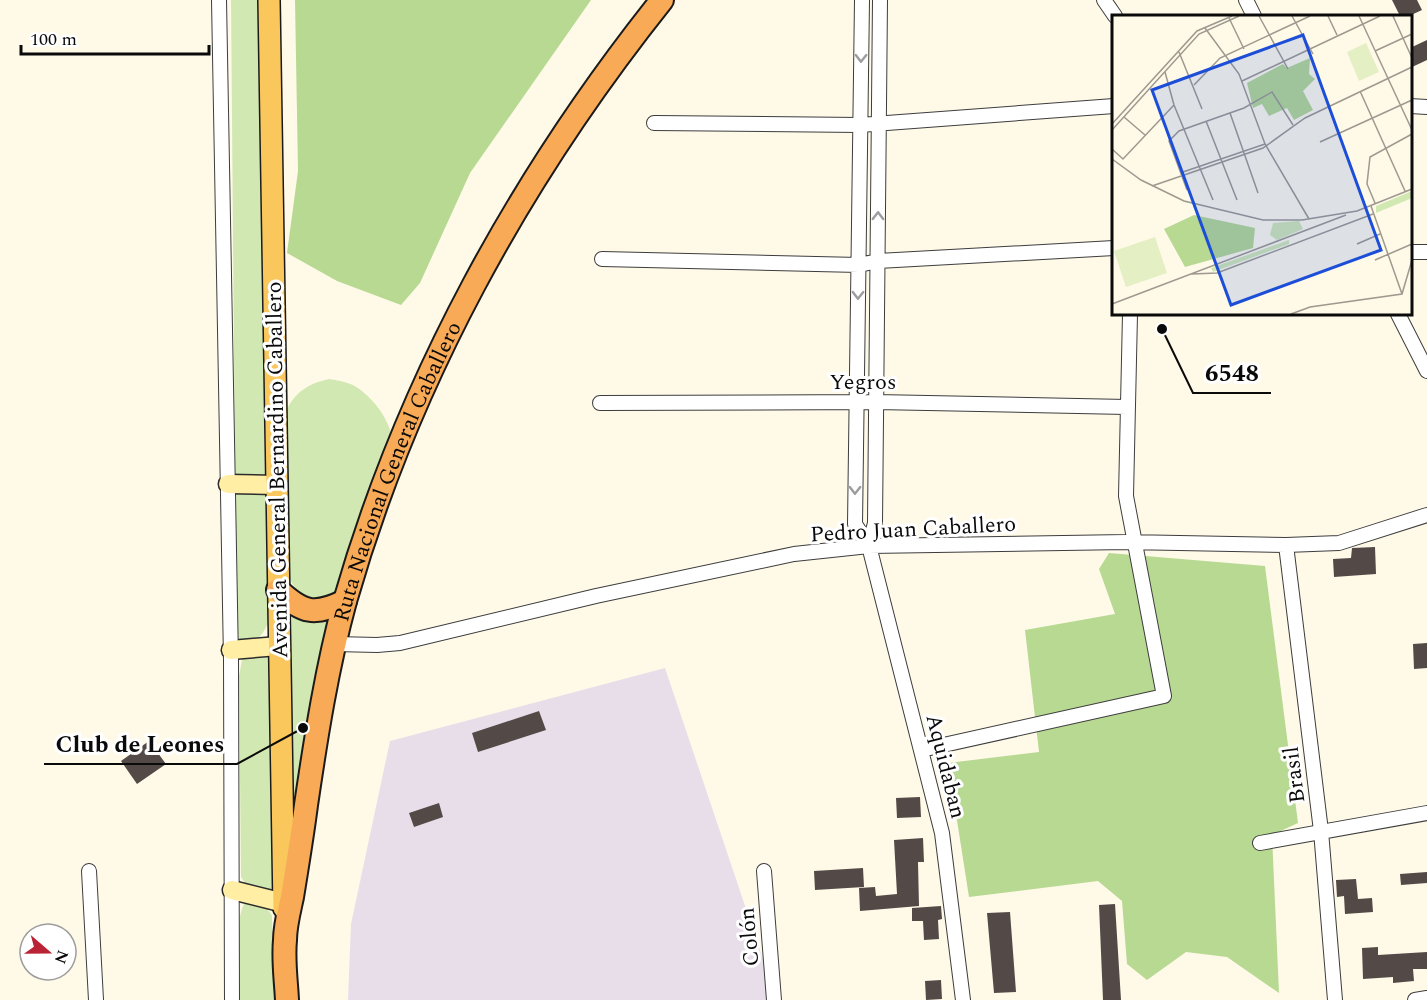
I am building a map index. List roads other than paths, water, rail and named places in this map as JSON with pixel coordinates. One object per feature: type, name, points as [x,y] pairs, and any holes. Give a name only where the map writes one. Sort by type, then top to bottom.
[{"type":"highway","name":"Ruta Nacional General Caballero","points":[[287,1000],[285,940],[317,732],[345,601],[384,484],[432,369],[465,300],[537,174],[575,116],[662,0]]},
{"type":"highway","points":[[279,590],[292,603],[309,610],[327,610],[345,601]]},
{"type":"main road","name":"Avenida General Bernardino Caballero","points":[[269,0],[275,485],[285,940]]},
{"type":"main road","points":[[228,484],[275,485]]},
{"type":"main road","points":[[231,650],[278,646]]},
{"type":"main road","points":[[232,890],[284,903]]},
{"type":"street","points":[[219,0],[231,650],[232,1000]]},
{"type":"street","name":"Aquidaban","points":[[862,0],[855,524],[868,546],[942,833],[963,1000]]},
{"type":"street","points":[[868,546],[875,523],[880,0]]},
{"type":"street","points":[[1104,0],[1114,15]]},
{"type":"street","points":[[1246,0],[1254,15]]},
{"type":"street","points":[[654,123],[860,125],[1112,106]]},
{"type":"street","points":[[1412,106],[1427,107]]},
{"type":"street","points":[[602,259],[858,265],[878,261],[1112,248]]},
{"type":"street","points":[[921,750],[1164,696],[1126,496],[1130,315]]},
{"type":"street","points":[[1399,315],[1427,370]]},
{"type":"street","name":"Yegros","points":[[600,403],[876,402],[1127,407]]},
{"type":"street","name":"Pedro Juan Caballero","points":[[335,644],[400,643],[596,596],[794,554],[868,546],[1134,542],[1286,545],[1339,543],[1427,515]]},
{"type":"street","name":"Brasil","points":[[1286,545],[1321,831],[1335,1000]]},
{"type":"street","points":[[1260,843],[1427,813]]},
{"type":"street","name":"Colón","points":[[764,871],[774,1000]]},
{"type":"street","points":[[89,872],[96,1000]]},
{"type":"street","points":[[1415,1000],[1427,998]]},
{"type":"place","name":"6548","points":[[1162,329]]},
{"type":"place","name":"Club de Leones","points":[[303,728]]}]
